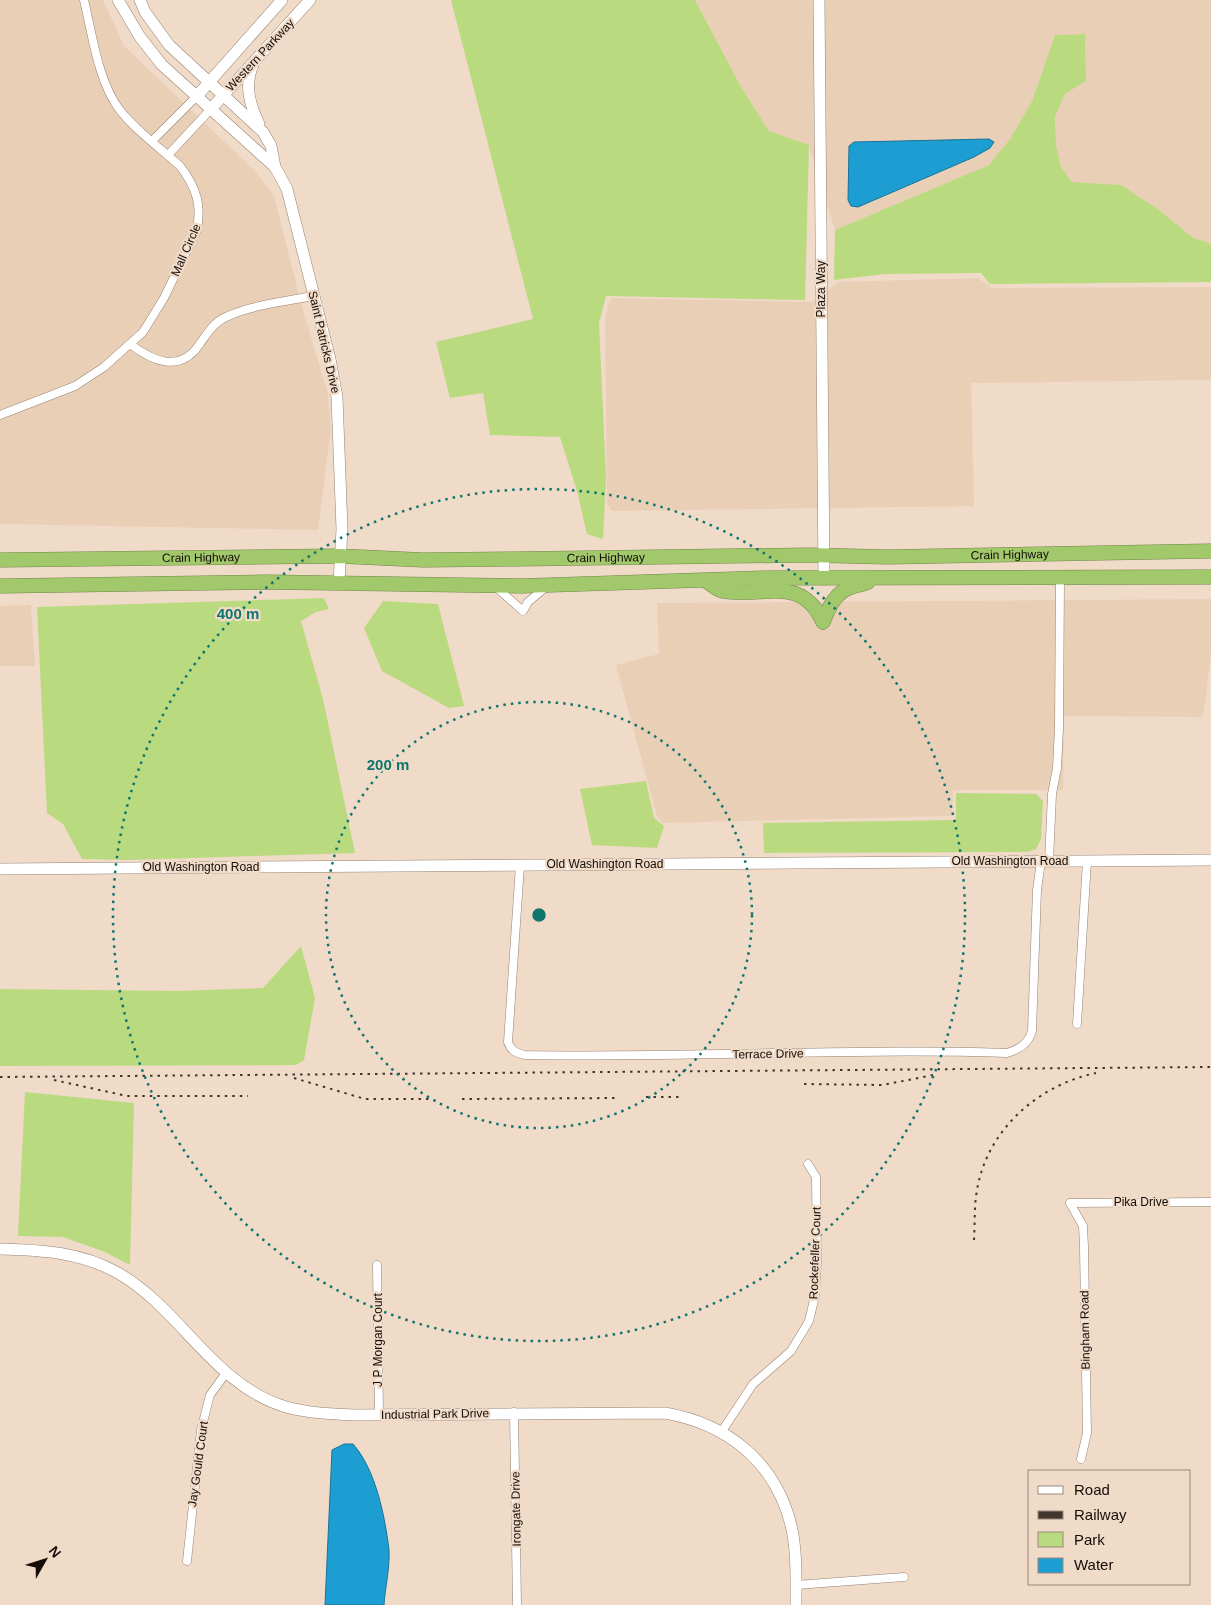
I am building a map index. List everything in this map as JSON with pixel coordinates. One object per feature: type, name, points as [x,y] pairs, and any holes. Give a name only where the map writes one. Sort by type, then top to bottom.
[{"type":"highway","name":"Crain Highway","points":[[0,560],[339,556],[423,560],[824,555],[887,557],[1211,551]]},
{"type":"highway","name":"Crain Highway","points":[[0,586],[339,582],[548,585],[824,577],[1211,577]]},
{"type":"highway","points":[[706,581],[721,590],[796,593],[810,601],[823,622],[838,594],[875,578]]},
{"type":"main road","name":"Saint Patricks Drive","points":[[118,0],[148,48],[196,97],[275,167]]},
{"type":"main road","name":"Saint Patricks Drive","points":[[140,0],[145,12],[169,45],[263,132],[271,146],[275,167],[284,183],[293,208],[337,397],[342,529],[339,582]]},
{"type":"main road","name":"Western Parkway","points":[[196,97],[282,0]]},
{"type":"main road","name":"Western Parkway","points":[[210,110],[310,0]]},
{"type":"main road","name":"Plaza Way","points":[[819,0],[824,577]]},
{"type":"main road","points":[[256,60],[249,78],[249,96],[252,111],[263,132]]},
{"type":"main road","name":"Old Washington Road","points":[[0,869],[1211,860]]},
{"type":"main road","name":"Industrial Park Drive","points":[[0,1248],[34,1249],[66,1254],[116,1272],[156,1300],[226,1373],[250,1391],[285,1406],[318,1413],[665,1413],[695,1420],[722,1431],[754,1457],[768,1476],[782,1501],[794,1540],[796,1605]]},
{"type":"street","name":"Mall Circle","points":[[0,415],[75,386],[104,367],[130,344],[150,323],[164,298],[199,221],[200,206],[195,189],[180,166],[128,119],[111,95],[95,47],[84,0]]},
{"type":"street","points":[[152,141],[196,97]]},
{"type":"street","points":[[168,155],[210,110]]},
{"type":"street","points":[[130,344],[156,360],[178,360],[192,353],[210,328],[227,316],[313,296]]},
{"type":"street","points":[[1045,861],[1052,794],[1057,768],[1060,577]]},
{"type":"street","points":[[493,585],[523,611],[536,593],[548,585]]},
{"type":"street","name":"Terrace Drive","points":[[520,865],[508,1042],[510,1047],[518,1054],[525,1055],[616,1056],[674,1054],[1007,1053],[1016,1050],[1028,1041],[1032,1031],[1037,890],[1045,861]]},
{"type":"street","points":[[1077,1024],[1087,861]]},
{"type":"street","name":"Rockefeller Court","points":[[722,1431],[748,1390],[791,1351],[809,1321],[815,1296],[817,1262],[816,1177],[808,1164]]},
{"type":"street","name":"Pika Drive","points":[[1070,1203],[1211,1202]]},
{"type":"street","name":"Bingham Road","points":[[1070,1203],[1083,1226],[1084,1247],[1087,1433],[1081,1458]]},
{"type":"street","name":"J P Morgan Court","points":[[377,1265],[378,1414]]},
{"type":"street","name":"Jay Gould Court","points":[[187,1562],[201,1430],[210,1395],[226,1373]]},
{"type":"street","name":"Irongate Drive","points":[[514,1412],[517,1605]]},
{"type":"street","points":[[796,1585],[904,1577]]},
{"type":"shaded area","points":[[0,0],[103,0],[124,46],[254,170],[274,196],[303,311],[328,394],[331,427],[318,530],[0,524]]},
{"type":"shaded area","points":[[695,0],[1211,0],[1211,244],[1192,237],[1159,210],[1121,185],[1072,182],[1061,167],[1056,144],[1055,117],[1065,94],[1086,81],[1085,34],[1055,35],[1032,101],[1010,139],[989,165],[835,230],[809,146],[769,131],[740,85]]},
{"type":"shaded area","points":[[978,278],[992,288],[1211,287],[1211,380],[971,383],[974,506],[612,511],[607,504],[605,317],[611,298],[814,302],[838,282]]},
{"type":"shaded area","points":[[1211,599],[1211,655],[1203,717],[1064,716],[1063,790],[953,790],[952,816],[662,823],[657,816],[616,665],[659,654],[657,603]]},
{"type":"shaded area","points":[[31,605],[35,666],[0,666],[0,606]]},
{"type":"green space","points":[[451,0],[695,0],[740,85],[769,131],[809,145],[805,300],[606,296],[599,323],[606,478],[603,539],[587,534],[577,491],[560,437],[490,435],[483,393],[450,398],[436,342],[533,319]]},
{"type":"green space","points":[[1085,34],[1086,81],[1065,94],[1055,117],[1056,144],[1061,167],[1072,182],[1121,185],[1159,210],[1192,237],[1211,244],[1211,282],[990,284],[981,273],[885,274],[834,280],[835,230],[989,165],[1010,139],[1032,101],[1055,35]]},
{"type":"green space","points":[[324,598],[329,609],[316,612],[301,621],[323,699],[355,853],[128,860],[82,859],[63,824],[47,813],[37,607]]},
{"type":"green space","points":[[383,601],[438,604],[464,706],[449,708],[382,671],[364,628]]},
{"type":"green space","points":[[646,781],[654,818],[664,826],[657,848],[592,845],[580,789]]},
{"type":"green space","points":[[956,793],[1036,794],[1043,801],[1041,839],[1036,849],[1027,852],[764,853],[763,823],[956,820]]},
{"type":"green space","points":[[301,946],[315,998],[304,1060],[296,1065],[0,1066],[0,989],[179,991],[263,988]]},
{"type":"green space","points":[[25,1092],[134,1103],[130,1265],[105,1252],[63,1237],[18,1236]]},
{"type":"water","points":[[989,139],[994,142],[990,148],[974,157],[858,207],[851,206],[848,200],[849,146],[854,142]]},
{"type":"water","points":[[344,1444],[353,1444],[361,1455],[368,1467],[382,1509],[389,1550],[384,1605],[325,1605],[332,1450]]},
{"type":"railway","points":[[0,1077],[1211,1067]]},
{"type":"railway","points":[[974,1240],[977,1190],[983,1168],[992,1148],[1004,1130],[1035,1099],[1075,1079],[1096,1073]]},
{"type":"railway","points":[[804,1084],[883,1085],[938,1074]]},
{"type":"railway","points":[[294,1078],[365,1099],[432,1099]]},
{"type":"railway","points":[[54,1080],[127,1096],[248,1096]]},
{"type":"railway","points":[[646,1097],[679,1097]]},
{"type":"railway","points":[[462,1099],[617,1098]]}]
